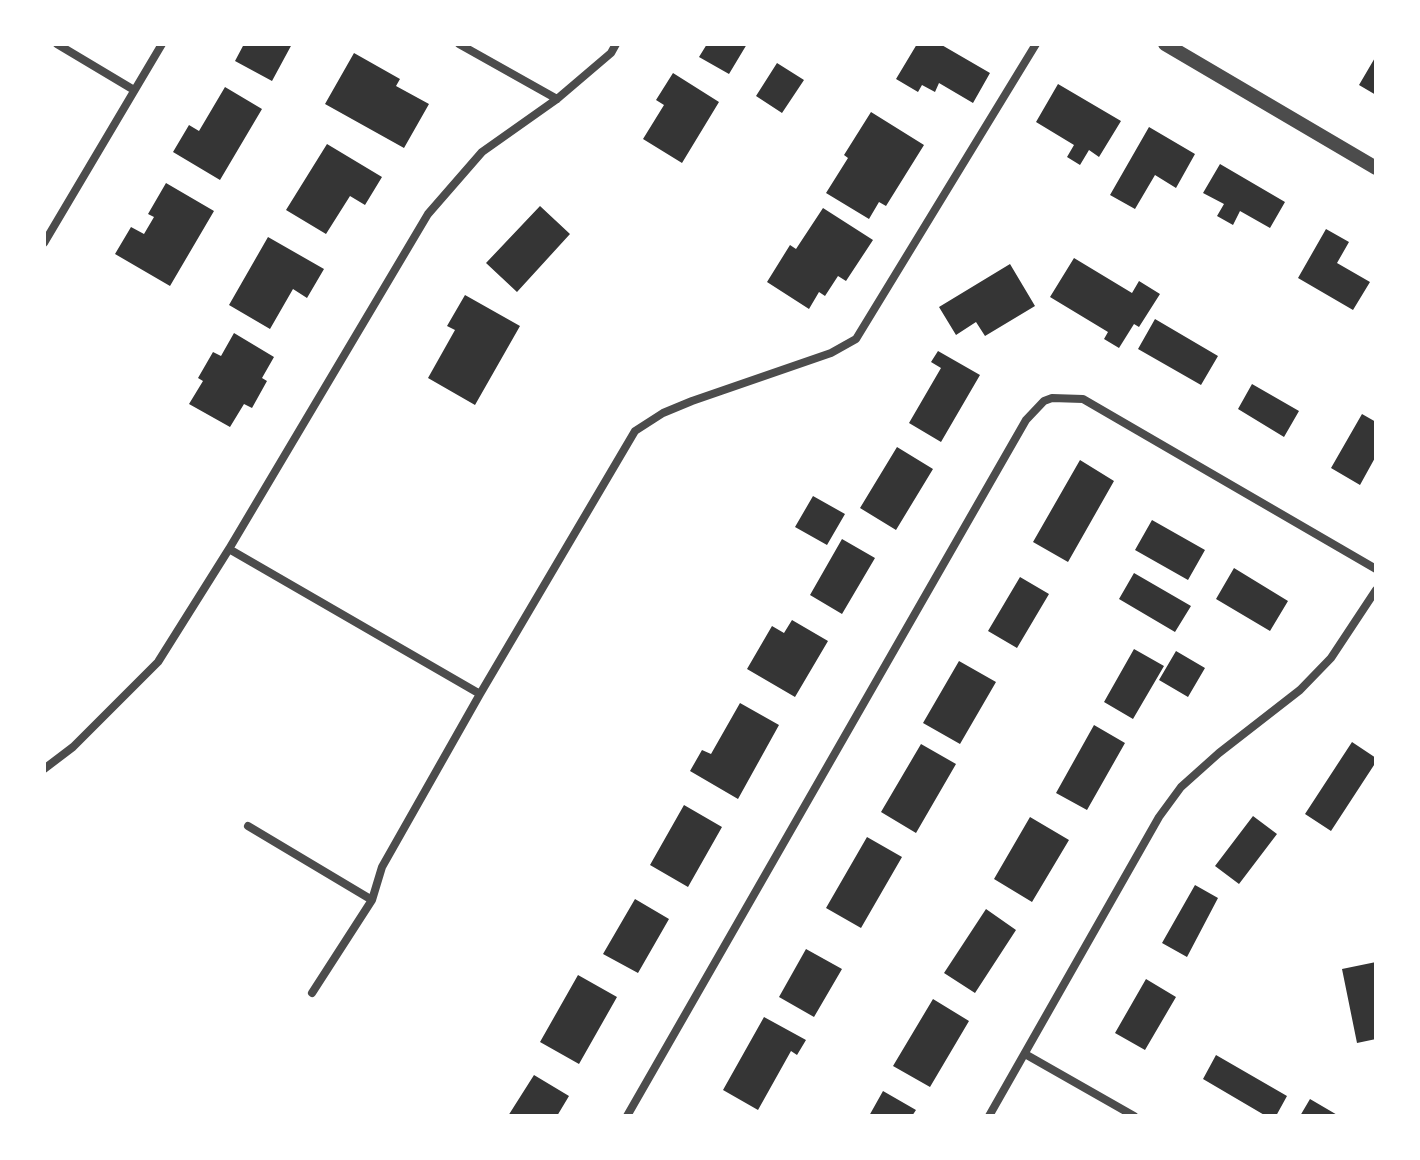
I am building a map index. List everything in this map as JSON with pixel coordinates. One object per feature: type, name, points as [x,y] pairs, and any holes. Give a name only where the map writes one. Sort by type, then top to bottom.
[{"type":"street","points":[[57,44],[134,90]]},
{"type":"street","points":[[44,243],[162,44]]},
{"type":"street","points":[[459,44],[557,99]]},
{"type":"street","points":[[44,769],[73,747],[158,662],[229,549],[428,214],[482,152],[557,99],[611,53],[616,44]]},
{"type":"street","points":[[312,993],[372,900],[382,867],[635,431],[663,413],[831,353],[856,339],[1036,44]]},
{"type":"street","points":[[1165,44],[1376,168]]},
{"type":"street","points":[[627,1116],[1034,409],[1052,398],[1083,399],[1376,569]]},
{"type":"street","points":[[229,549],[480,694]]},
{"type":"street","points":[[989,1116],[1166,807],[1181,787],[1300,690],[1331,658],[1376,590]]},
{"type":"street","points":[[248,826],[372,900]]},
{"type":"street","points":[[1025,1054],[1134,1116]]},
{"type":"building","points":[[244,44],[292,44],[272,81],[235,61]]},
{"type":"building","points":[[707,44],[747,44],[729,74],[699,57]]},
{"type":"building","points":[[917,44],[940,44],[990,73],[973,103],[939,83],[935,92],[922,85],[918,92],[896,79]]},
{"type":"building","points":[[354,53],[400,79],[396,86],[429,104],[404,148],[325,104]]},
{"type":"building","points":[[1376,56],[1376,95],[1359,85]]},
{"type":"building","points":[[777,63],[804,80],[782,113],[756,96]]},
{"type":"building","points":[[673,73],[719,102],[682,163],[643,139],[664,105],[656,100]]},
{"type":"building","points":[[1058,84],[1121,121],[1099,157],[1089,150],[1080,165],[1067,157],[1074,145],[1036,122]]},
{"type":"building","points":[[225,87],[262,109],[220,180],[173,152],[189,125],[199,131]]},
{"type":"building","points":[[871,112],[924,145],[886,206],[879,202],[869,219],[826,193],[848,158],[844,155]]},
{"type":"building","points":[[1149,127],[1195,154],[1176,188],[1155,175],[1135,209],[1110,195]]},
{"type":"building","points":[[327,144],[382,177],[365,205],[350,196],[326,234],[286,210]]},
{"type":"building","points":[[1220,164],[1285,202],[1270,228],[1240,211],[1233,225],[1217,216],[1224,204],[1203,193]]},
{"type":"building","points":[[166,183],[214,211],[170,286],[115,254],[131,227],[144,234],[154,217],[148,214]]},
{"type":"building","points":[[540,206],[570,234],[517,292],[486,263]]},
{"type":"building","points":[[823,208],[873,240],[846,281],[838,276],[825,296],[819,292],[809,309],[767,282],[790,245],[796,249]]},
{"type":"building","points":[[1326,229],[1349,242],[1337,263],[1370,282],[1353,310],[1298,278]]},
{"type":"building","points":[[268,237],[324,269],[307,298],[293,289],[270,329],[229,305]]},
{"type":"building","points":[[1074,258],[1132,293],[1139,281],[1160,294],[1139,327],[1134,324],[1119,348],[1104,339],[1108,332],[1050,297]]},
{"type":"building","points":[[1010,264],[1035,306],[985,336],[976,322],[956,335],[939,307]]},
{"type":"building","points":[[465,295],[520,326],[475,405],[428,378],[455,330],[447,326]]},
{"type":"building","points":[[1155,319],[1218,356],[1201,385],[1138,349]]},
{"type":"building","points":[[234,333],[274,357],[262,378],[267,381],[252,408],[244,404],[230,427],[189,404],[203,381],[198,378],[213,352],[221,356]]},
{"type":"building","points":[[938,351],[980,375],[941,442],[909,423],[941,368],[931,362]]},
{"type":"building","points":[[1252,384],[1299,411],[1284,437],[1238,409]]},
{"type":"building","points":[[1362,414],[1376,422],[1376,456],[1360,485],[1331,468]]},
{"type":"building","points":[[897,447],[933,469],[896,530],[860,508]]},
{"type":"building","points":[[1080,460],[1114,481],[1068,562],[1033,542]]},
{"type":"building","points":[[813,496],[845,514],[827,545],[795,527]]},
{"type":"building","points":[[1152,520],[1205,550],[1188,580],[1135,550]]},
{"type":"building","points":[[842,539],[875,558],[842,614],[810,595]]},
{"type":"building","points":[[1234,568],[1288,601],[1270,631],[1216,599]]},
{"type":"building","points":[[1134,573],[1191,606],[1175,632],[1119,599]]},
{"type":"building","points":[[1020,577],[1049,594],[1017,648],[988,631]]},
{"type":"building","points":[[792,620],[828,641],[795,697],[747,669],[772,626],[784,633]]},
{"type":"building","points":[[1134,649],[1164,666],[1133,719],[1104,702]]},
{"type":"building","points":[[1176,651],[1205,668],[1188,697],[1159,680]]},
{"type":"building","points":[[959,661],[996,682],[960,744],[923,723]]},
{"type":"building","points":[[740,703],[779,725],[738,799],[690,771],[702,750],[711,754]]},
{"type":"building","points":[[1094,725],[1125,743],[1087,810],[1056,793]]},
{"type":"building","points":[[1352,742],[1376,758],[1376,762],[1331,831],[1305,814]]},
{"type":"building","points":[[921,744],[956,764],[916,833],[881,812]]},
{"type":"building","points":[[684,805],[722,827],[688,887],[650,865]]},
{"type":"building","points":[[1253,816],[1277,834],[1239,884],[1215,866]]},
{"type":"building","points":[[1030,817],[1069,840],[1032,902],[994,879]]},
{"type":"building","points":[[867,837],[902,857],[861,928],[826,908]]},
{"type":"building","points":[[1195,885],[1218,898],[1187,957],[1162,943]]},
{"type":"building","points":[[635,899],[669,919],[638,973],[603,954]]},
{"type":"building","points":[[986,909],[1016,930],[975,993],[944,973]]},
{"type":"building","points":[[806,949],[842,969],[814,1017],[779,997]]},
{"type":"building","points":[[1376,962],[1376,1039],[1357,1043],[1342,969]]},
{"type":"building","points":[[578,975],[617,997],[579,1064],[540,1042]]},
{"type":"building","points":[[1146,979],[1176,997],[1145,1050],[1115,1033]]},
{"type":"building","points":[[933,999],[969,1021],[930,1087],[893,1066]]},
{"type":"building","points":[[764,1017],[806,1040],[797,1055],[791,1051],[758,1110],[723,1090]]},
{"type":"building","points":[[1216,1055],[1287,1096],[1276,1116],[1266,1116],[1203,1079]]},
{"type":"building","points":[[534,1075],[569,1096],[557,1116],[508,1116]]},
{"type":"building","points":[[883,1091],[916,1110],[912,1116],[869,1116]]},
{"type":"building","points":[[1310,1099],[1339,1116],[1300,1116]]}]
